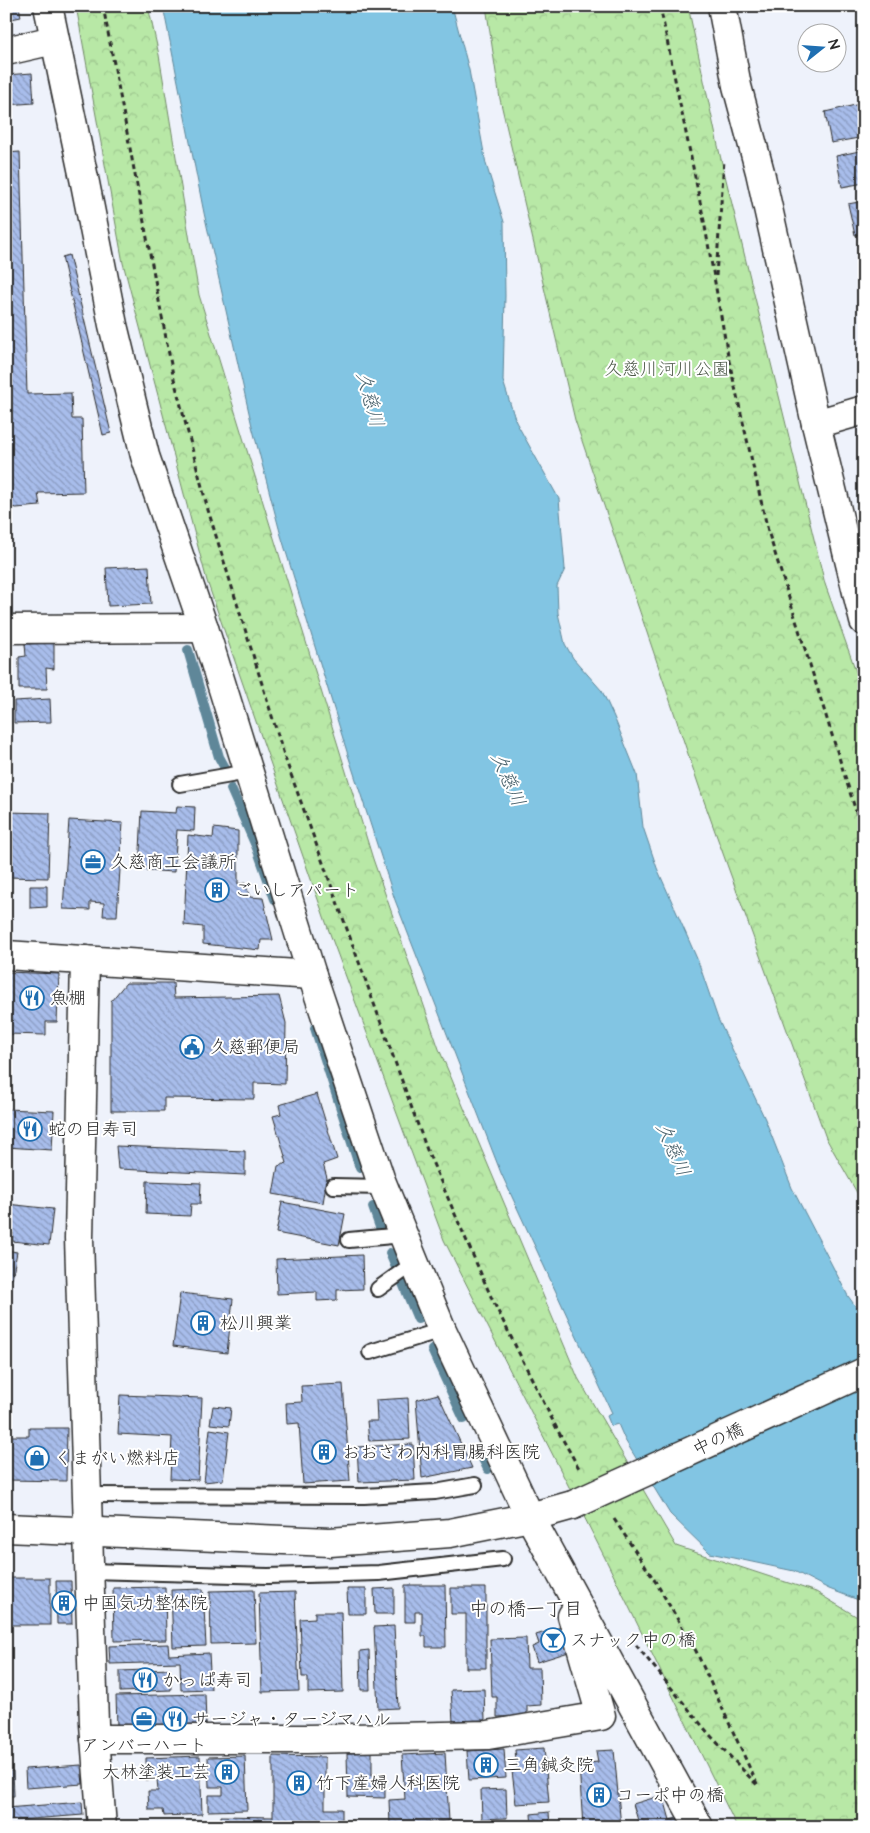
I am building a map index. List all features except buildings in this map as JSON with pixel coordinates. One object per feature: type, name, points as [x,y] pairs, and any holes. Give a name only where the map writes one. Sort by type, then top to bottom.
[{"type":"street","points":[[48,6],[113,325],[144,456],[204,628],[312,975],[383,1187],[442,1330],[530,1517],[699,1827]]},
{"type":"street","points":[[722,6],[737,86],[760,172],[816,424],[864,621]]},
{"type":"street","points":[[6,51],[54,40]]},
{"type":"street","points":[[816,424],[864,410]]},
{"type":"street","points":[[6,629],[204,628]]},
{"type":"street","points":[[6,955],[312,975]]},
{"type":"street","points":[[85,960],[80,1238],[95,1739],[102,1827]]},
{"type":"street","name":"中の橋","points":[[6,1528],[330,1542],[450,1533],[530,1517],[572,1505],[864,1372]]},
{"type":"street","points":[[95,1739],[298,1739],[488,1735],[601,1716],[576,1626],[555,1562]]},
{"type":"lane","points":[[180,784],[248,772]]},
{"type":"lane","points":[[334,1186],[383,1187]]},
{"type":"lane","points":[[349,1240],[403,1234]]},
{"type":"lane","points":[[378,1289],[414,1263]]},
{"type":"lane","points":[[370,1352],[442,1330]]},
{"type":"lane","points":[[87,1495],[364,1496],[435,1492],[475,1486]]},
{"type":"lane","points":[[89,1571],[268,1576],[379,1573],[503,1559]]},
{"type":"path","points":[[103,6],[172,375],[208,510],[285,758],[427,1150],[492,1298],[558,1431],[581,1471]]},
{"type":"path","points":[[660,6],[729,360],[768,530],[864,837]]},
{"type":"path","points":[[715,283],[724,156]]},
{"type":"path","points":[[611,1515],[657,1584],[696,1651],[758,1786],[709,1734],[635,1644]]},
{"type":"green space","points":[[76,6],[148,6],[159,55],[199,295],[373,859],[439,1049],[578,1378],[676,1546],[816,1592],[864,1621],[864,1827],[737,1827],[605,1558],[444,1240],[329,931],[207,581],[123,263]]},
{"type":"green space","name":"久慈川河川公園","points":[[486,6],[688,6],[720,155],[825,584],[864,694],[864,1205],[826,1138],[704,801],[575,420],[500,99]]},
{"type":"water","name":"久慈川","points":[[163,6],[452,6],[469,70],[486,164],[504,222],[503,381],[516,422],[559,499],[565,569],[557,586],[558,613],[565,644],[573,658],[602,691],[614,717],[637,774],[643,827],[657,868],[698,961],[718,1019],[765,1119],[792,1188],[848,1296],[864,1318],[864,1602],[829,1589],[794,1571],[710,1553],[670,1514],[625,1440],[618,1424],[611,1426],[607,1416],[612,1413],[501,1173],[395,900],[348,755],[280,532],[252,426],[204,213]]},
{"type":"waterway","points":[[188,650],[219,757],[224,766]]},
{"type":"waterway","points":[[231,789],[257,848],[275,899]]},
{"type":"waterway","points":[[315,1028],[360,1168]]},
{"type":"waterway","points":[[373,1207],[380,1227]]},
{"type":"waterway","points":[[390,1253],[395,1265]]},
{"type":"waterway","points":[[402,1281],[418,1319]]},
{"type":"waterway","points":[[432,1350],[464,1419]]},
{"type":"waterway","points":[[483,1459],[488,1469]]},
{"type":"place","name":"久慈商工会議所","points":[[93,862]]},
{"type":"place","name":"ごいしアパート","points":[[217,890]]},
{"type":"place","name":"魚棚","points":[[32,998]]},
{"type":"place","name":"久慈郵便局","points":[[192,1047]]},
{"type":"place","name":"蛇の目寿司","points":[[30,1129]]},
{"type":"place","name":"松川興業","points":[[203,1323]]},
{"type":"place","name":"おおさわ内科胃腸科医院","points":[[324,1452]]},
{"type":"place","name":"くまがい燃料店","points":[[37,1458]]},
{"type":"place","name":"中国気功整体院","points":[[64,1603]]},
{"type":"place","name":"スナック中の橋","points":[[553,1640]]},
{"type":"place","name":"かっぱ寿司","points":[[145,1680]]},
{"type":"place","name":"アンバーハート","points":[[144,1719]]},
{"type":"place","name":"サージャ・タージマハル","points":[[175,1719]]},
{"type":"place","name":"三角鍼灸院","points":[[486,1765]]},
{"type":"place","name":"大林塗装工芸","points":[[227,1772]]},
{"type":"place","name":"竹下産婦人科医院","points":[[299,1783]]},
{"type":"place","name":"コーポ中の橋","points":[[599,1795]]},
{"type":"district","name":"中の橋一丁目","points":[[526,1608]]}]
